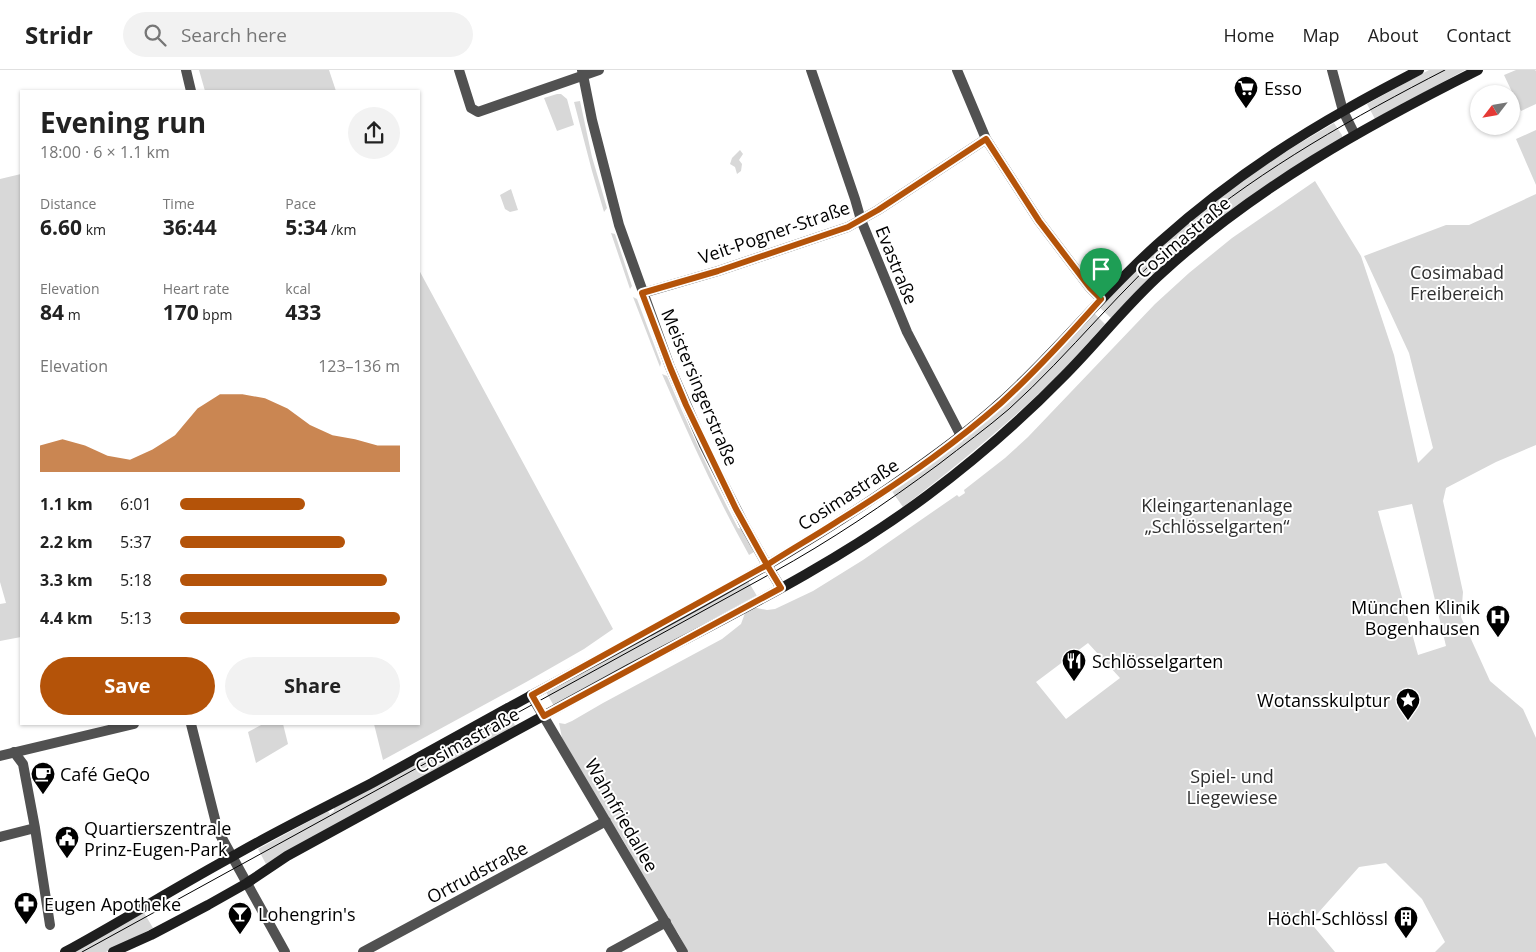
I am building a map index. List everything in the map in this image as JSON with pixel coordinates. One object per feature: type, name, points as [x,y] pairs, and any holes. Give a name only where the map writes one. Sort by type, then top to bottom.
[{"type":"main road","name":"Cosimastraße","points":[[64,952],[104,931],[232,856],[371,783],[767,565],[871,500],[961,436],[1002,402],[1049,356],[1101,299],[1158,244],[1222,190],[1265,160],[1343,111],[1419,70]]},
{"type":"main road","name":"Cosimastraße","points":[[113,952],[159,931],[247,883],[288,856],[781,588],[854,545],[913,506],[1012,426],[1066,374],[1161,273],[1226,220],[1267,190],[1355,135],[1418,100],[1478,70]]},
{"type":"main road","points":[[767,565],[781,588]]},
{"type":"street","points":[[186,70],[191,90]]},
{"type":"street","points":[[459,70],[471,108],[478,112],[583,73],[599,70]]},
{"type":"street","name":"Evastraße","points":[[811,70],[861,220],[907,332],[961,436]]},
{"type":"street","points":[[957,70],[986,139],[1039,221],[1090,288],[1101,299]]},
{"type":"street","points":[[1332,70],[1343,111],[1355,135]]},
{"type":"street","name":"Meistersingerstraße","points":[[583,73],[592,120],[615,211],[642,293],[686,405],[736,509],[767,565]]},
{"type":"street","name":"Veit-Pogner-Straße","points":[[642,293],[718,271],[848,227],[986,139]]},
{"type":"street","name":"Wahnfriedallee","points":[[532,695],[683,952]]},
{"type":"street","points":[[0,756],[130,725]]},
{"type":"street","points":[[191,725],[218,831],[285,952]]},
{"type":"street","points":[[14,752],[23,764],[50,925]]},
{"type":"street","name":"Ortrudstraße","points":[[363,952],[606,821]]},
{"type":"street","points":[[0,837],[35,828]]},
{"type":"street","points":[[611,952],[666,922]]},
{"type":"green space","points":[[199,70],[329,70],[336,90],[205,90]]},
{"type":"green space","points":[[1429,70],[1465,70],[1375,119],[1367,104]]},
{"type":"green space","points":[[1516,70],[1535,70],[1536,104],[1521,111],[1520,85],[1509,85],[1504,75]]},
{"type":"green space","points":[[561,94],[567,99],[574,125],[557,131],[544,98]]},
{"type":"green space","points":[[580,101],[592,157],[607,208],[604,212],[574,102]]},
{"type":"green space","points":[[1334,123],[1342,135],[1342,139],[1182,250],[1144,283],[1111,318],[1098,306],[1155,250],[1243,180]]},
{"type":"green space","points":[[1536,130],[1536,185],[1516,139]]},
{"type":"green space","points":[[740,150],[743,154],[739,160],[742,164],[741,171],[737,174],[735,167],[730,164],[732,158]]},
{"type":"green space","points":[[20,174],[20,637],[0,641],[0,604],[6,603],[0,582],[0,179]]},
{"type":"green space","points":[[1315,181],[1361,256],[1394,355],[1418,463],[1433,448],[1409,353],[1364,256],[1446,225],[1469,225],[1536,194],[1536,445],[1496,462],[1446,488],[1443,501],[1463,592],[1461,617],[1490,681],[1523,709],[1536,738],[1536,952],[1435,952],[1445,942],[1422,899],[1386,863],[1359,867],[1310,922],[1335,952],[688,952],[678,933],[667,920],[623,840],[562,738],[559,723],[565,724],[572,721],[722,639],[741,624],[745,613],[752,607],[767,610],[775,609],[813,591],[863,560],[957,495],[959,497],[965,493],[964,490],[1005,458],[1028,437],[1155,304],[1232,238]],"holes":[[[1412,504],[1446,646],[1418,655],[1378,511]],[[1088,643],[1120,678],[1066,719],[1036,682]]]},
{"type":"green space","points":[[511,189],[518,210],[510,212],[505,209],[500,195]]},
{"type":"green space","points":[[611,233],[615,234],[632,286],[630,289]]},
{"type":"green space","points":[[420,272],[613,629],[584,649],[528,681],[383,760],[374,725],[420,725]]},
{"type":"green space","points":[[633,297],[637,299],[661,363],[660,367]]},
{"type":"green space","points":[[1093,312],[1105,324],[1063,370],[995,433],[903,507],[891,490],[918,473]]},
{"type":"green space","points":[[662,374],[667,376],[719,490],[738,528],[742,529],[754,552],[749,555],[703,466]]},
{"type":"green space","points":[[748,581],[757,596],[554,706],[546,692],[644,638],[646,640],[651,637],[650,635]]},
{"type":"green space","points":[[508,713],[516,727],[266,864],[258,849],[328,811],[330,814],[334,811],[334,808]]},
{"type":"green space","points":[[261,725],[283,725],[288,744],[256,763],[248,732]]},
{"type":"green space","points":[[143,911],[153,928],[106,952],[73,952]]},
{"type":"tram line","points":[[82,952],[772,573],[857,522],[939,464],[1009,409],[1032,388],[1140,275],[1186,232],[1216,208],[1311,144],[1445,70]]},
{"type":"place","name":"Esso","points":[[1246,109]]},
{"type":"place","name":"München Klinik Bogenhausen","points":[[1498,638]]},
{"type":"place","name":"Schlösselgarten","points":[[1074,682]]},
{"type":"place","name":"Wotansskulptur","points":[[1408,721]]},
{"type":"place","name":"Café GeQo","points":[[43,795]]},
{"type":"place","name":"Quartierszentrale Prinz-Eugen-Park","points":[[67,859]]},
{"type":"place","name":"Eugen Apotheke","points":[[26,925]]},
{"type":"place","name":"Lohengrin's","points":[[240,935]]},
{"type":"place","name":"Höchl-Schlössl","points":[[1406,939]]},
{"type":"route","points":[[1101,299],[1049,356],[1002,402],[961,436],[839,521],[767,565],[781,588],[544,716],[532,695],[767,565],[704,445],[670,367],[642,293],[718,271],[848,227],[878,210],[986,139],[1031,210],[1090,288],[1101,299]]},
{"type":"park label","name":"Cosimabad Freibereich","points":[[1457,282]]},
{"type":"park label","name":"Kleingartenanlage „Schlösselgarten“","points":[[1217,515]]},
{"type":"park label","name":"Spiel- und Liegewiese","points":[[1232,786]]}]
